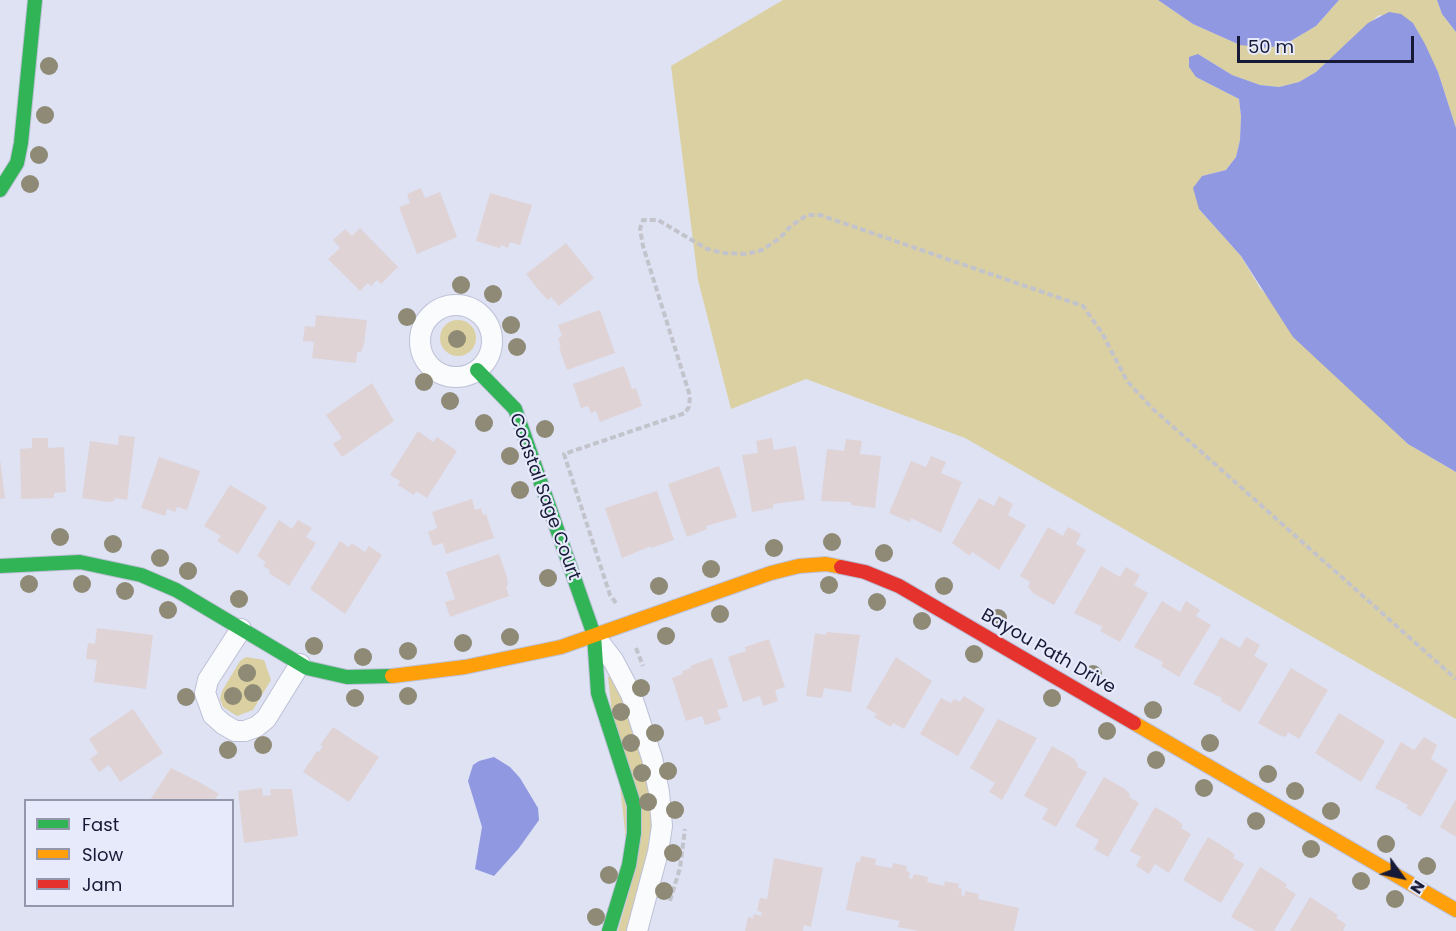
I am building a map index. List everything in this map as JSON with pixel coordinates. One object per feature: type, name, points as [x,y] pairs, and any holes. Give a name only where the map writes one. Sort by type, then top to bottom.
[{"type":"street","points":[[0,190],[17,163],[21,143],[35,0]]},
{"type":"street","name":"Coastal Sage Court","points":[[477,370],[514,409],[594,635],[598,693],[634,805],[634,833],[629,865],[609,931]]},
{"type":"street","name":"Bayou Path Drive","points":[[0,566],[49,561],[109,566],[141,575],[176,590],[300,664],[346,677],[371,678],[465,667],[561,647],[771,573],[799,566],[826,564],[865,572],[899,586],[1456,910]]},
{"type":"street","points":[[241,629],[208,681],[205,693],[213,716],[223,724],[235,731],[256,727],[266,719],[300,664]]},
{"type":"street","points":[[594,635],[613,660],[631,694],[659,792],[662,826],[658,852],[637,931]]},
{"type":"path","points":[[619,607],[610,595],[564,453],[685,413],[689,407],[690,396],[643,246],[640,229],[643,220],[658,220],[707,249],[724,254],[746,254],[762,250],[807,215],[820,215],[1083,306],[1102,333],[1127,381],[1152,408],[1456,679]]},
{"type":"shaded area","points":[[783,0],[1158,0],[1193,24],[1240,45],[1289,42],[1316,26],[1339,0],[1437,0],[1442,14],[1456,32],[1456,128],[1438,72],[1413,23],[1379,15],[1316,72],[1299,82],[1279,87],[1260,85],[1232,75],[1198,54],[1196,77],[1239,99],[1241,116],[1240,140],[1236,157],[1226,170],[1202,176],[1199,209],[1241,256],[1260,288],[1408,444],[1456,472],[1456,719],[965,438],[806,379],[731,409],[698,280],[671,66]]},
{"type":"shaded area","points":[[458,320],[471,325],[476,338],[471,351],[458,356],[445,351],[440,338],[445,325]]},
{"type":"shaded area","points":[[246,657],[264,660],[271,680],[253,710],[237,716],[223,707],[220,699],[222,691],[240,661]]},
{"type":"shaded area","points":[[612,676],[616,680],[651,786],[654,807],[650,856],[629,931],[618,931],[631,885],[608,677]]},
{"type":"water","points":[[1158,0],[1339,0],[1316,26],[1289,42],[1269,48],[1240,45],[1193,24]]},
{"type":"water","points":[[1437,0],[1456,0],[1456,32],[1442,14]]},
{"type":"water","points":[[1389,12],[1401,14],[1413,23],[1438,72],[1456,128],[1456,472],[1408,444],[1293,337],[1241,256],[1199,209],[1193,188],[1202,176],[1226,170],[1236,157],[1240,140],[1241,116],[1239,99],[1196,77],[1189,67],[1189,57],[1198,54],[1232,75],[1260,85],[1279,87],[1299,82],[1316,72],[1368,23]]},
{"type":"water","points":[[494,757],[510,767],[520,778],[538,808],[539,820],[519,848],[494,876],[475,869],[482,827],[468,781],[473,765]]},
{"type":"building","points":[[421,188],[425,198],[440,192],[457,237],[417,254],[399,207],[410,203],[407,194]]},
{"type":"building","points":[[490,193],[532,205],[520,245],[510,242],[508,248],[501,245],[500,248],[476,241]]},
{"type":"building","points":[[360,228],[398,267],[381,284],[377,280],[371,286],[368,283],[360,291],[328,259],[340,248],[333,240],[345,229],[352,236]]},
{"type":"building","points":[[566,243],[594,278],[559,306],[551,297],[548,300],[526,274]]},
{"type":"building","points":[[600,310],[615,353],[567,370],[559,348],[561,347],[558,338],[562,336],[558,325]]},
{"type":"building","points":[[316,315],[367,320],[364,344],[361,352],[357,352],[356,363],[312,358],[314,342],[303,341],[305,326],[315,327]]},
{"type":"building","points":[[624,366],[632,389],[636,388],[642,406],[600,422],[596,411],[591,413],[588,406],[581,408],[573,384]]},
{"type":"building","points":[[372,383],[394,421],[342,457],[333,444],[342,438],[326,415]]},
{"type":"building","points":[[418,431],[433,442],[437,437],[457,451],[427,498],[416,491],[414,495],[398,485],[400,481],[390,475]]},
{"type":"building","points":[[119,435],[135,437],[127,500],[115,498],[114,501],[107,502],[82,498],[90,441],[118,445]]},
{"type":"building","points":[[32,438],[48,438],[48,448],[64,447],[66,492],[54,493],[54,498],[21,499],[20,449],[32,448]]},
{"type":"building","points":[[772,438],[774,450],[796,446],[805,500],[773,504],[773,508],[752,512],[742,455],[758,453],[756,441]]},
{"type":"building","points":[[846,439],[862,441],[860,454],[881,456],[875,508],[851,505],[851,502],[821,501],[827,449],[844,451]]},
{"type":"building","points":[[931,456],[946,462],[941,473],[962,482],[941,533],[911,518],[910,522],[889,513],[911,461],[926,467]]},
{"type":"building","points":[[159,457],[200,471],[187,510],[177,507],[175,512],[167,509],[165,516],[141,508]]},
{"type":"building","points":[[0,459],[5,498],[0,499]]},
{"type":"building","points":[[719,466],[737,517],[706,526],[707,529],[687,537],[668,484]]},
{"type":"building","points":[[230,485],[267,507],[238,554],[217,541],[221,536],[204,526]]},
{"type":"building","points":[[657,491],[674,540],[651,548],[651,546],[622,558],[605,508]]},
{"type":"building","points":[[999,496],[1013,504],[1008,515],[1026,525],[999,570],[972,552],[970,556],[952,543],[979,498],[994,506]]},
{"type":"building","points":[[472,499],[475,510],[481,508],[483,515],[486,514],[494,538],[446,554],[443,543],[433,546],[428,532],[437,528],[432,512]]},
{"type":"building","points":[[279,520],[292,529],[298,520],[312,528],[306,537],[316,543],[289,586],[269,573],[270,570],[263,566],[266,562],[257,556]]},
{"type":"building","points":[[1048,527],[1063,536],[1068,527],[1081,534],[1076,544],[1086,550],[1054,605],[1033,593],[1028,587],[1030,582],[1020,576]]},
{"type":"building","points":[[340,541],[349,547],[352,543],[365,552],[369,546],[382,555],[345,614],[310,589]]},
{"type":"building","points":[[499,554],[507,577],[508,586],[506,587],[509,596],[450,617],[445,602],[455,599],[446,572]]},
{"type":"building","points":[[1101,566],[1120,577],[1126,567],[1140,575],[1134,585],[1148,593],[1120,642],[1100,631],[1103,627],[1074,613]]},
{"type":"building","points":[[1162,601],[1180,612],[1186,601],[1200,610],[1196,616],[1211,625],[1179,677],[1161,666],[1163,662],[1134,647]]},
{"type":"building","points":[[97,628],[153,635],[146,689],[94,682],[97,660],[86,659],[88,643],[95,644]]},
{"type":"building","points":[[827,632],[860,635],[851,692],[824,688],[822,698],[806,696],[815,633],[826,635]]},
{"type":"building","points":[[1221,637],[1240,648],[1246,637],[1260,645],[1254,656],[1268,664],[1240,712],[1221,701],[1222,698],[1193,684]]},
{"type":"building","points":[[769,639],[785,687],[775,690],[778,701],[763,706],[760,696],[743,702],[728,657],[746,651],[745,647]]},
{"type":"building","points":[[896,657],[932,681],[904,729],[893,723],[891,727],[874,717],[877,714],[866,708]]},
{"type":"building","points":[[712,658],[728,707],[717,710],[721,720],[705,725],[702,716],[686,721],[672,678],[683,674],[682,671],[691,668],[690,666]]},
{"type":"building","points":[[1291,668],[1328,690],[1299,739],[1288,732],[1286,737],[1279,735],[1258,723]]},
{"type":"building","points":[[964,696],[985,709],[958,756],[920,734],[941,698],[951,703],[954,699],[960,702]]},
{"type":"building","points":[[133,709],[163,753],[120,782],[109,765],[99,772],[90,759],[98,753],[89,739]]},
{"type":"building","points":[[1339,713],[1385,741],[1361,782],[1315,753]]},
{"type":"building","points":[[998,719],[1037,738],[1002,800],[989,792],[995,783],[970,768]]},
{"type":"building","points":[[333,727],[379,757],[349,802],[303,772],[323,746],[320,745]]},
{"type":"building","points":[[1424,737],[1437,745],[1431,759],[1448,770],[1421,817],[1406,808],[1408,805],[1375,788],[1401,742],[1414,750]]},
{"type":"building","points":[[1052,746],[1073,758],[1078,764],[1077,767],[1087,772],[1056,827],[1042,819],[1048,809],[1024,796]]},
{"type":"building","points":[[171,768],[219,794],[215,799],[151,799]]},
{"type":"building","points":[[1104,777],[1125,789],[1130,794],[1129,797],[1139,803],[1108,857],[1094,849],[1099,840],[1075,826]]},
{"type":"building","points":[[262,788],[263,796],[271,795],[270,789],[292,789],[298,836],[244,843],[238,791]]},
{"type":"building","points":[[1456,799],[1456,837],[1440,827]]},
{"type":"building","points":[[1155,807],[1176,819],[1183,825],[1181,828],[1191,834],[1169,873],[1155,864],[1149,874],[1136,866],[1141,857],[1130,851]]},
{"type":"building","points":[[1208,837],[1229,850],[1235,855],[1233,858],[1244,864],[1221,903],[1183,880]]},
{"type":"building","points":[[861,856],[876,859],[875,865],[892,868],[893,863],[907,866],[906,871],[910,872],[909,878],[912,879],[914,874],[928,877],[927,882],[944,886],[945,881],[959,884],[958,888],[962,889],[961,895],[965,896],[965,891],[979,894],[978,899],[1019,908],[1014,931],[919,931],[898,927],[900,921],[846,910],[856,862],[860,862]]},
{"type":"building","points":[[774,858],[823,868],[811,927],[804,925],[803,931],[745,931],[748,917],[753,918],[754,914],[761,916],[762,912],[757,911],[760,898],[767,899]]},
{"type":"building","points":[[1260,867],[1281,880],[1287,885],[1285,887],[1296,894],[1274,931],[1256,931],[1231,917]]},
{"type":"building","points":[[1310,897],[1338,915],[1336,918],[1346,924],[1343,931],[1290,931]]},
{"type":"traffic: fast","points":[[0,190],[17,163],[21,143],[35,0]]},
{"type":"traffic: fast","points":[[477,370],[515,409],[594,635],[598,693],[634,805],[634,833],[629,865],[609,931]]},
{"type":"traffic: fast","points":[[0,566],[80,562],[141,575],[176,590],[307,668],[347,677],[392,676]]},
{"type":"traffic: slow","points":[[392,676],[465,667],[561,647],[771,573],[799,566],[826,564],[841,567]]},
{"type":"traffic: slow","points":[[1134,723],[1456,910]]},
{"type":"traffic: jam","points":[[841,567],[865,572],[899,586],[1134,723]]}]
